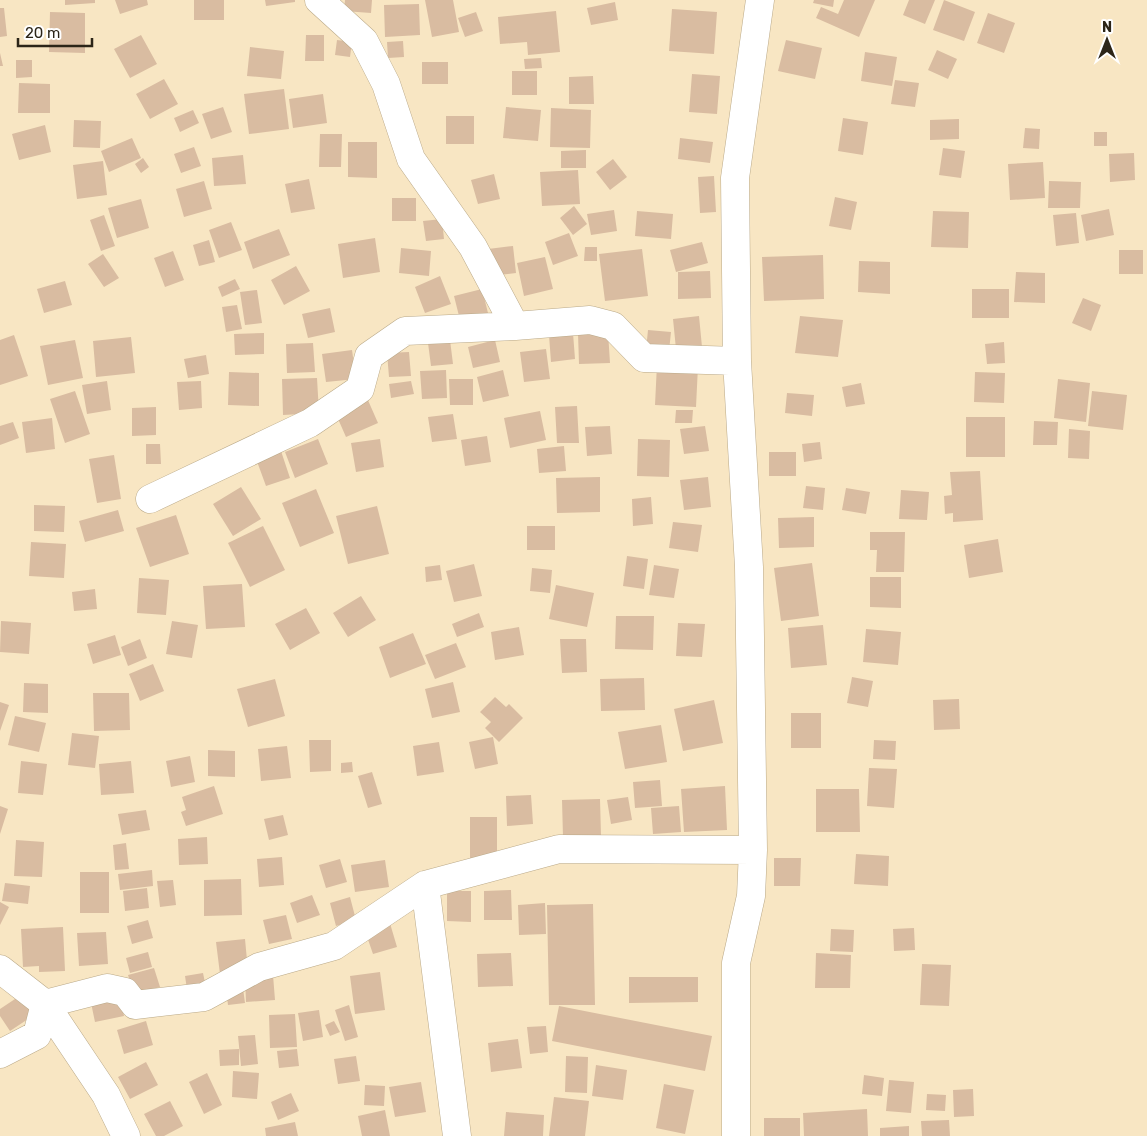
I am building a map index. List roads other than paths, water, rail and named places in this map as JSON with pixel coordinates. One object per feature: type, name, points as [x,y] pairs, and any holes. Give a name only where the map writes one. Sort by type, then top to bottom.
[{"type":"street","points":[[319,0],[364,41],[386,84],[412,159],[473,247],[515,326]]},
{"type":"street","points":[[736,1136],[736,963],[751,896],[753,850],[749,568],[737,361],[735,178],[760,0]]},
{"type":"street","points":[[150,499],[310,423],[360,389],[370,356],[405,331],[515,326],[590,320],[613,326],[644,358],[737,361]]},
{"type":"street","points":[[45,1004],[107,988],[125,992],[135,1006],[204,996],[258,967],[334,946],[425,885],[559,849],[753,850]]},
{"type":"street","points":[[425,885],[457,1136]]},
{"type":"street","points":[[0,970],[45,1004],[106,1095],[126,1136]]},
{"type":"street","points":[[0,1054],[37,1035],[45,1004]]}]
